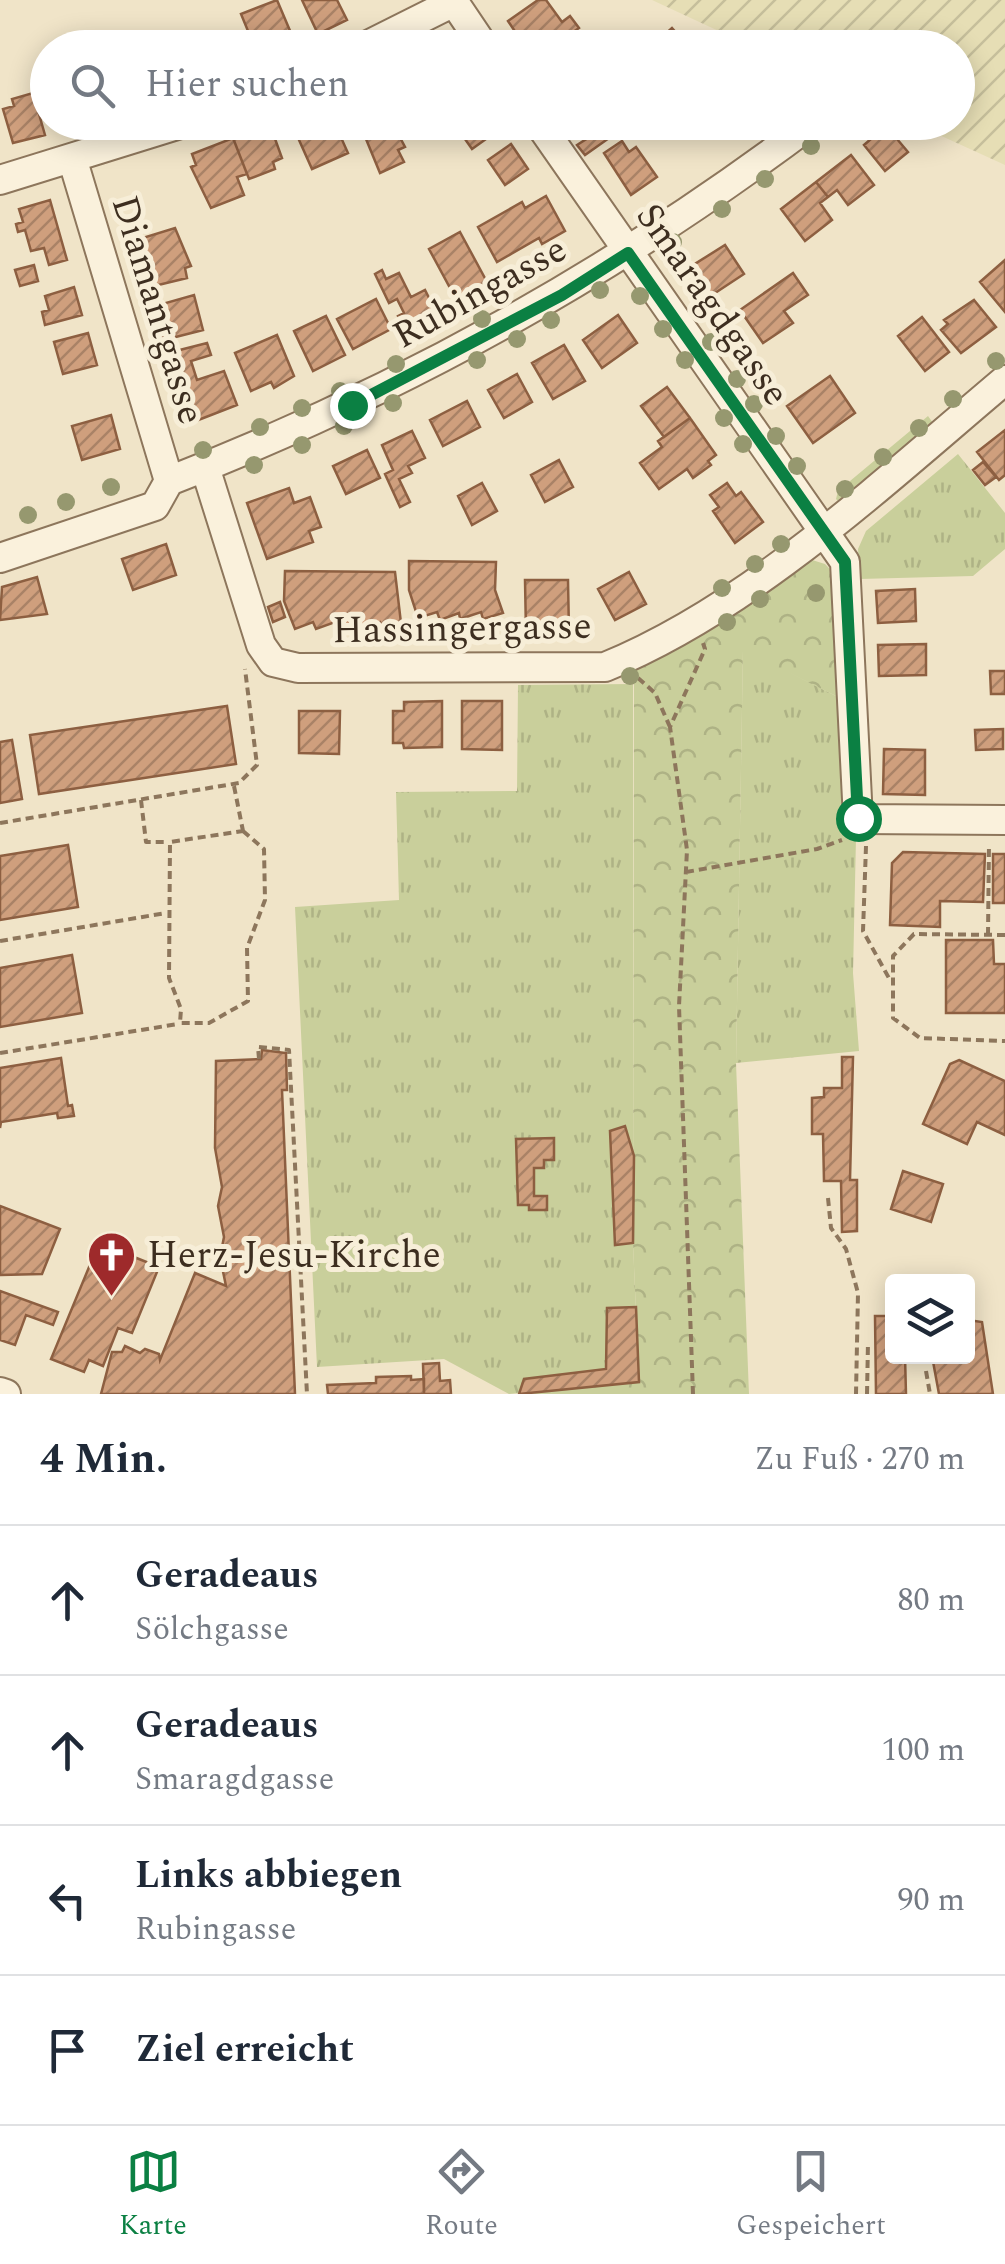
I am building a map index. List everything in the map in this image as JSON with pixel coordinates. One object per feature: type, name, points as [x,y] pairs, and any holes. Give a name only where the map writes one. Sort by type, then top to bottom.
[{"type":"street","points":[[398,30],[454,2],[473,30]]},
{"type":"street","points":[[0,180],[135,140]]},
{"type":"street","name":"Smaragdgasse","points":[[550,140],[845,562],[853,828]]},
{"type":"street","name":"Rubingasse","points":[[0,558],[155,506],[169,482],[352,405],[562,295],[788,140]]},
{"type":"street","name":"Diamantgasse","points":[[73,161],[169,482]]},
{"type":"street","name":"Hassingergasse","points":[[206,467],[261,645],[273,662],[298,668],[605,668],[642,652],[695,620],[825,531],[1005,380]]},
{"type":"street","points":[[853,828],[997,820]]},
{"type":"path","points":[[670,726],[705,649],[695,620]]},
{"type":"path","points":[[0,822],[233,784],[257,765],[244,663]]},
{"type":"path","points":[[630,671],[654,692],[670,726],[687,850],[679,1006],[693,1394]]},
{"type":"path","points":[[0,1052],[180,1023],[209,1023],[248,1001],[246,948],[265,900],[264,849],[242,831],[233,784]]},
{"type":"path","points":[[141,800],[146,842],[242,831]]},
{"type":"path","points":[[988,935],[997,820]]},
{"type":"path","points":[[686,872],[817,849],[853,828],[866,836],[864,931],[892,983]]},
{"type":"path","points":[[170,842],[168,978],[180,1009],[180,1023]]},
{"type":"path","points":[[0,940],[166,914]]},
{"type":"path","points":[[1005,934],[914,934],[893,956],[892,983],[893,1018],[920,1038],[1005,1041]]},
{"type":"path","points":[[259,1059],[258,1046],[289,1050],[307,1394]]},
{"type":"path","points":[[828,1198],[831,1228],[846,1249],[858,1293],[856,1394]]},
{"type":"path","points":[[867,1394],[868,1342]]},
{"type":"path","points":[[926,1371],[930,1394]]},
{"type":"shaded area","points":[[652,0],[1005,0],[1005,165],[950,140],[975,140],[975,30],[716,30]]},
{"type":"green space","points":[[928,416],[933,423],[839,502],[836,499],[838,491]]},
{"type":"green space","points":[[958,454],[1005,513],[1005,549],[973,576],[860,579],[858,549],[866,531]]},
{"type":"green space","points":[[809,559],[825,564],[837,576],[840,698],[743,650],[736,1063],[749,1394],[527,1394],[639,1381],[633,1243],[634,668]]},
{"type":"green space","points":[[743,649],[840,698],[845,835],[856,838],[853,973],[859,1051],[736,1063]]},
{"type":"green space","points":[[633,684],[633,1243],[639,1382],[509,1394],[444,1359],[317,1367],[295,907],[399,900],[396,792],[517,791],[518,685]]},
{"type":"building","points":[[277,0],[290,30],[248,30],[241,14]]},
{"type":"building","points":[[302,0],[337,0],[347,20],[326,30],[316,30]]},
{"type":"building","points":[[538,0],[546,0],[562,22],[570,16],[579,28],[514,30],[508,21]]},
{"type":"building","points":[[30,94],[30,139],[13,143],[3,109],[14,106],[12,99]]},
{"type":"building","points":[[234,140],[275,140],[282,158],[273,162],[275,169],[249,179]]},
{"type":"building","points":[[234,140],[247,174],[237,177],[244,195],[211,208],[191,167],[196,165],[192,154]]},
{"type":"building","points":[[299,140],[342,140],[348,153],[312,169]]},
{"type":"building","points":[[366,140],[401,140],[405,147],[398,150],[404,162],[380,173]]},
{"type":"building","points":[[466,140],[485,140],[472,149]]},
{"type":"building","points":[[585,140],[606,140],[585,155],[577,145]]},
{"type":"building","points":[[870,140],[898,140],[908,152],[885,171],[864,145]]},
{"type":"building","points":[[622,141],[629,152],[636,147],[657,177],[631,195],[604,153]]},
{"type":"building","points":[[511,144],[528,169],[505,185],[488,160]]},
{"type":"building","points":[[851,155],[874,185],[848,205],[837,190],[828,197],[816,182]]},
{"type":"building","points":[[816,182],[828,197],[820,203],[832,220],[805,241],[781,209]]},
{"type":"building","points":[[546,196],[565,231],[542,244],[539,238],[497,262],[478,227],[522,202],[525,208]]},
{"type":"building","points":[[50,200],[67,260],[49,265],[44,248],[31,251],[25,230],[18,232],[16,224],[23,222],[19,209]]},
{"type":"building","points":[[175,228],[191,266],[185,268],[187,278],[150,287],[136,240]]},
{"type":"building","points":[[460,232],[487,282],[456,299],[429,249]]},
{"type":"building","points":[[725,245],[744,274],[709,297],[690,267]]},
{"type":"building","points":[[1005,260],[1005,312],[980,282]]},
{"type":"building","points":[[34,265],[38,281],[20,286],[15,270]]},
{"type":"building","points":[[382,270],[386,279],[399,273],[411,297],[425,290],[435,310],[403,326],[398,316],[404,313],[397,299],[389,303],[375,274]]},
{"type":"building","points":[[793,273],[808,295],[784,311],[793,323],[763,343],[740,310]]},
{"type":"building","points":[[74,287],[82,315],[45,325],[42,312],[49,310],[45,296]]},
{"type":"building","points":[[194,295],[203,330],[164,340],[155,306]]},
{"type":"building","points":[[376,299],[391,329],[353,349],[337,319]]},
{"type":"building","points":[[974,300],[996,327],[961,353],[941,330],[948,324],[944,320]]},
{"type":"building","points":[[618,315],[637,343],[602,368],[583,340]]},
{"type":"building","points":[[326,316],[345,355],[313,371],[294,331]]},
{"type":"building","points":[[922,317],[949,352],[925,371],[898,336]]},
{"type":"building","points":[[88,333],[97,365],[63,374],[54,342]]},
{"type":"building","points":[[277,335],[294,376],[274,388],[271,382],[251,391],[235,353]]},
{"type":"building","points":[[207,343],[211,355],[191,361],[197,380],[224,371],[237,405],[188,424],[168,353]]},
{"type":"building","points":[[564,345],[585,381],[553,399],[532,363]]},
{"type":"building","points":[[517,374],[532,402],[504,418],[488,390]]},
{"type":"building","points":[[830,376],[855,413],[813,443],[787,406]]},
{"type":"building","points":[[667,387],[690,418],[664,437],[641,406]]},
{"type":"building","points":[[467,401],[480,427],[443,446],[430,420]]},
{"type":"building","points":[[111,415],[120,449],[82,460],[72,426]]},
{"type":"building","points":[[690,418],[716,455],[708,461],[711,465],[693,478],[687,469],[659,489],[640,463],[662,447],[658,441]]},
{"type":"building","points":[[1005,430],[1005,475],[999,480],[977,452]]},
{"type":"building","points":[[412,431],[425,458],[408,466],[412,473],[399,479],[410,502],[400,507],[385,474],[393,470],[382,445]]},
{"type":"building","points":[[367,450],[380,478],[346,494],[333,466]]},
{"type":"building","points":[[559,460],[573,487],[545,502],[531,475]]},
{"type":"building","points":[[983,462],[996,477],[985,485],[973,470]]},
{"type":"building","points":[[482,483],[497,511],[472,525],[458,496]]},
{"type":"building","points":[[727,483],[736,496],[741,492],[763,522],[735,543],[713,511],[719,507],[710,495]]},
{"type":"building","points":[[289,488],[294,503],[310,497],[321,527],[309,531],[313,542],[267,559],[247,503]]},
{"type":"building","points":[[166,544],[176,575],[133,590],[122,559]]},
{"type":"building","points":[[409,561],[496,562],[495,590],[503,613],[483,619],[481,612],[460,619],[459,613],[440,620],[437,612],[418,618],[409,590]]},
{"type":"building","points":[[285,571],[395,572],[401,623],[382,629],[380,622],[360,629],[358,622],[338,629],[335,622],[316,629],[313,622],[295,629],[284,601]]},
{"type":"building","points":[[629,572],[646,604],[615,620],[598,589]]},
{"type":"building","points":[[37,577],[47,614],[0,620],[2,587]]},
{"type":"building","points":[[525,580],[568,580],[569,632],[526,633]]},
{"type":"building","points":[[915,589],[916,621],[878,623],[876,591]]},
{"type":"building","points":[[280,602],[285,617],[273,622],[268,607]]},
{"type":"building","points":[[926,644],[926,675],[879,676],[878,645]]},
{"type":"building","points":[[990,671],[1005,671],[1005,694],[991,694]]},
{"type":"building","points":[[442,701],[442,747],[404,748],[403,743],[393,743],[393,711],[404,711],[404,702]]},
{"type":"building","points":[[462,701],[502,701],[502,750],[462,749]]},
{"type":"building","points":[[227,706],[236,764],[39,794],[30,735]]},
{"type":"building","points":[[299,711],[340,711],[339,754],[299,753]]},
{"type":"building","points":[[1003,729],[1003,749],[976,750],[975,730]]},
{"type":"building","points":[[12,740],[22,799],[0,803],[0,742]]},
{"type":"building","points":[[884,749],[925,750],[925,795],[883,794]]},
{"type":"building","points":[[68,845],[78,907],[0,920],[0,856]]},
{"type":"building","points":[[903,852],[985,854],[983,902],[940,901],[940,927],[890,925],[892,863]]},
{"type":"building","points":[[993,854],[1005,854],[1005,903],[993,903]]},
{"type":"building","points":[[946,940],[993,940],[994,964],[1005,964],[1005,1013],[946,1013]]},
{"type":"building","points":[[72,955],[82,1013],[0,1027],[0,968]]},
{"type":"building","points":[[262,1050],[286,1053],[287,1090],[282,1090],[295,1394],[101,1394],[112,1352],[122,1352],[125,1346],[140,1353],[145,1349],[159,1354],[160,1360],[195,1273],[226,1286],[220,1257],[224,1237],[218,1206],[222,1187],[215,1148],[216,1061],[261,1059]]},
{"type":"building","points":[[842,1057],[853,1057],[850,1180],[857,1180],[857,1231],[842,1232],[841,1181],[824,1181],[823,1134],[812,1134],[812,1098],[824,1097],[824,1088],[842,1088]]},
{"type":"building","points":[[61,1058],[68,1106],[72,1105],[74,1116],[58,1118],[57,1113],[1,1122],[0,1128],[0,1068]]},
{"type":"building","points":[[959,1060],[1005,1081],[1005,1135],[977,1122],[967,1144],[923,1124],[950,1064]]},
{"type":"building","points":[[625,1126],[634,1156],[633,1243],[615,1245],[610,1131]]},
{"type":"building","points":[[554,1138],[554,1160],[544,1160],[544,1168],[534,1168],[534,1196],[547,1196],[547,1210],[529,1210],[529,1205],[518,1205],[516,1139]]},
{"type":"building","points":[[903,1171],[943,1184],[931,1222],[891,1209]]},
{"type":"building","points":[[0,1206],[60,1229],[42,1274],[0,1275]]},
{"type":"building","name":"Herz-Jesu-Kirche","points":[[99,1243],[159,1267],[132,1333],[118,1328],[103,1366],[89,1360],[84,1372],[51,1359]]},
{"type":"building","points":[[0,1291],[58,1312],[53,1325],[26,1315],[15,1345],[0,1340]]},
{"type":"building","points":[[636,1307],[639,1382],[519,1394],[524,1379],[606,1369],[607,1308]]},
{"type":"building","points":[[875,1316],[885,1316],[885,1364],[905,1364],[906,1394],[876,1394]]},
{"type":"building","points":[[975,1321],[982,1322],[993,1394],[939,1394],[933,1364],[975,1364]]},
{"type":"building","points":[[439,1363],[440,1381],[450,1380],[451,1394],[424,1394],[423,1364]]},
{"type":"building","points":[[411,1376],[411,1380],[424,1379],[424,1394],[328,1394],[327,1385],[376,1383],[376,1377]]},
{"type":"place","name":"Herz-Jesu-Kirche","points":[[112,1298]]},
{"type":"route","points":[[352,405],[562,295],[628,253],[845,562],[858,818]]}]
